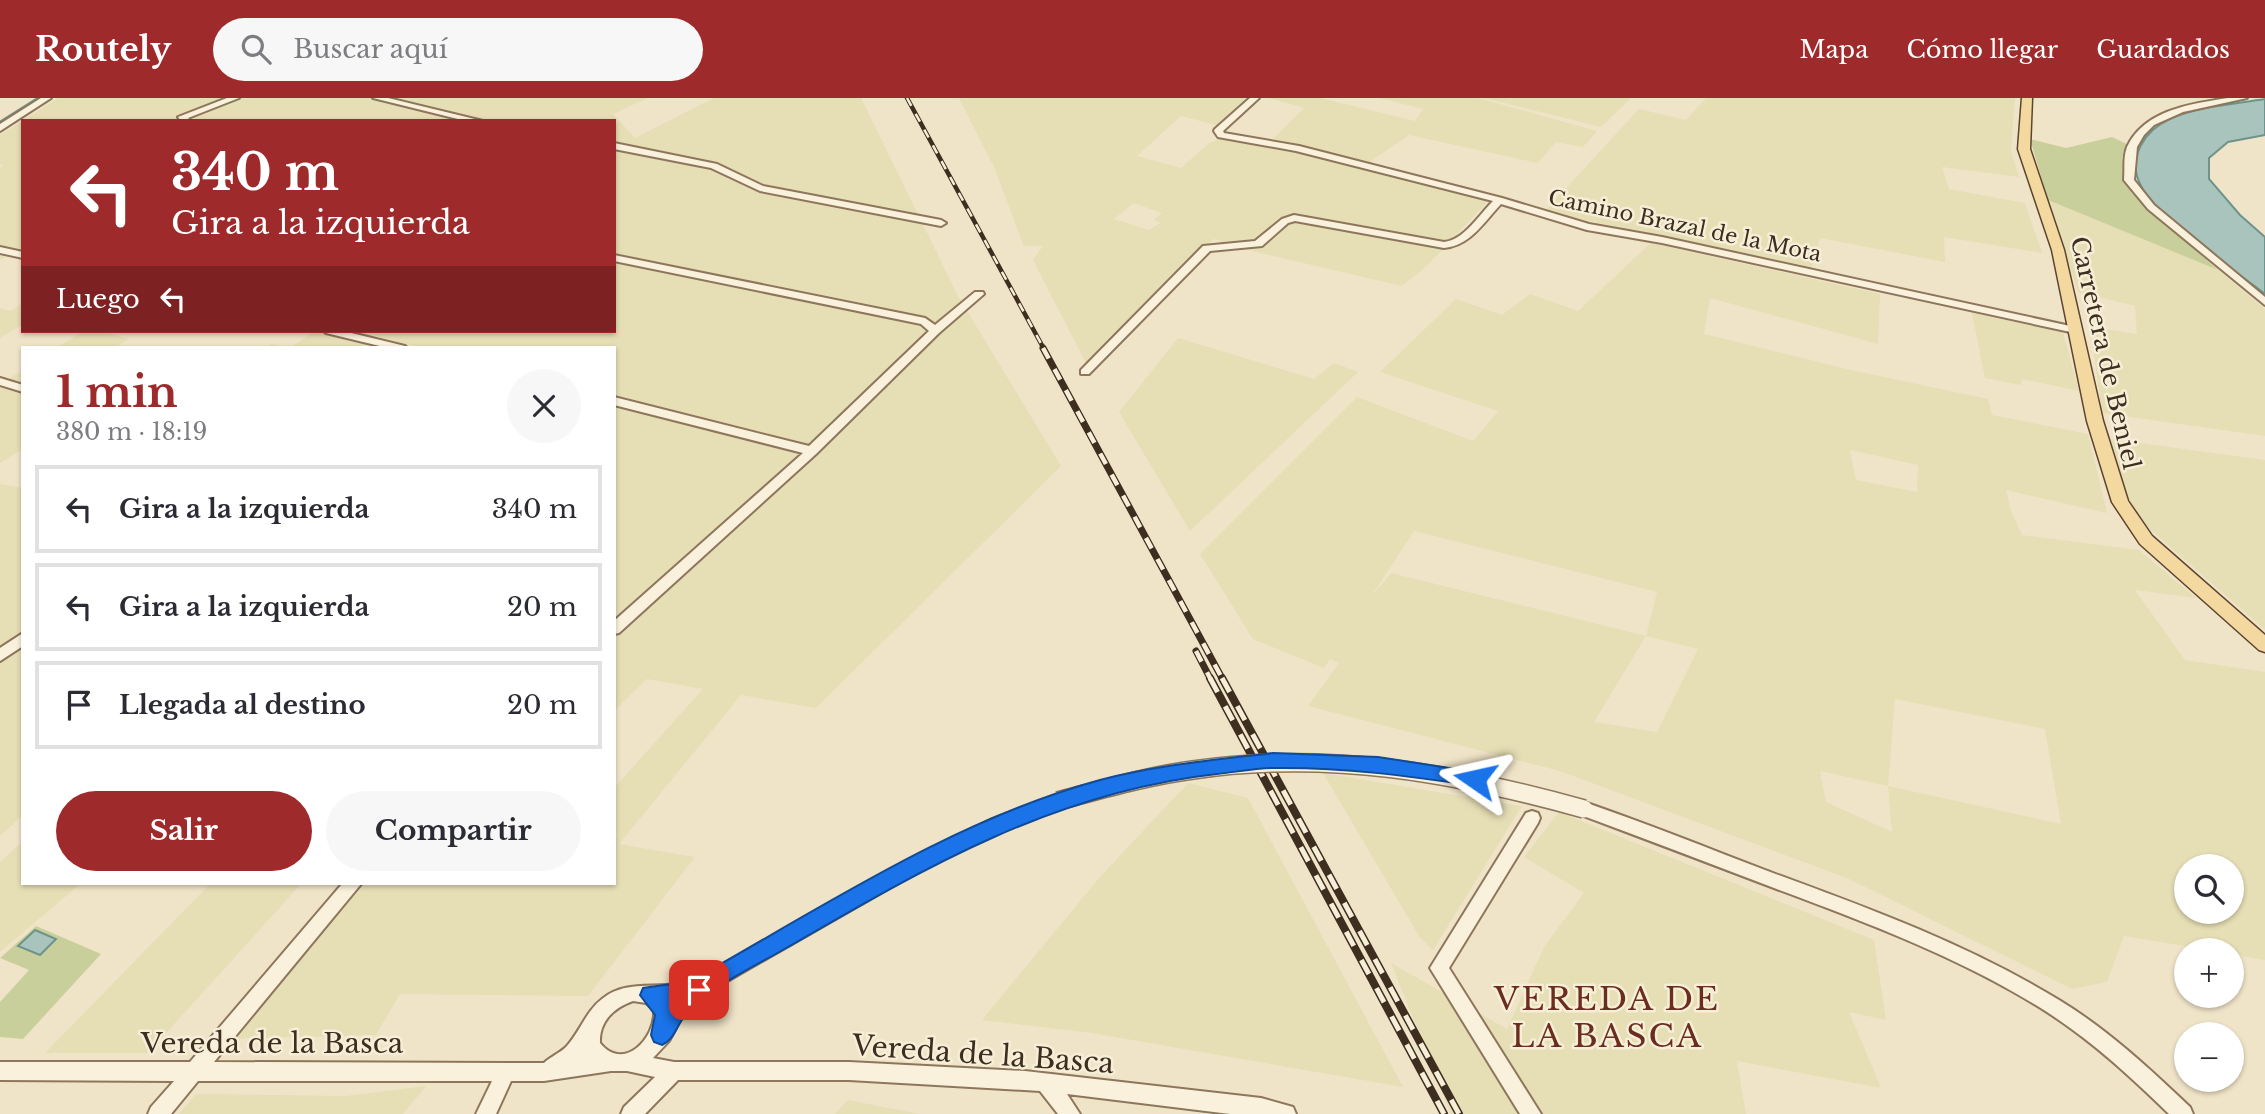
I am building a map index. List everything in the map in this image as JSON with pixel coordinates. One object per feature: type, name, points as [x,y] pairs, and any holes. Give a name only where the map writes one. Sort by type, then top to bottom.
[{"type":"main road","name":"Carretera de Beniel","points":[[2027,98],[2024,149],[2058,250],[2101,444],[2114,489],[2125,514],[2146,540],[2265,645]]},
{"type":"street","points":[[0,128],[47,98]]},
{"type":"street","points":[[184,119],[182,117],[234,98]]},
{"type":"street","points":[[377,98],[470,119]]},
{"type":"street","name":"Camino Brazal de la Mota","points":[[1255,98],[1218,131],[1221,135],[1296,148],[1499,200],[1587,227],[1662,240],[2075,330]]},
{"type":"street","points":[[2244,98],[2183,109],[2146,126],[2131,149],[2129,180],[2151,208],[2265,302]]},
{"type":"street","points":[[616,146],[714,166],[760,188],[941,223]]},
{"type":"street","points":[[1085,372],[1208,248],[1258,244],[1285,220],[1294,218],[1444,245],[1455,244],[1499,200]]},
{"type":"street","points":[[0,250],[21,255]]},
{"type":"street","points":[[616,258],[925,321],[935,331]]},
{"type":"street","points":[[616,627],[811,450],[935,331],[979,294]]},
{"type":"street","points":[[338,333],[393,346]]},
{"type":"street","points":[[0,381],[21,387]]},
{"type":"street","points":[[616,401],[811,450]]},
{"type":"street","points":[[0,656],[21,640]]},
{"type":"street","points":[[544,1072],[571,1055],[602,1010],[615,999],[633,993],[650,995],[679,992],[711,981],[922,861],[998,824],[1101,788],[1182,771],[1259,761],[1301,760],[1378,765],[1455,775],[1584,809],[1886,923],[1982,964],[2043,999],[2105,1042],[2183,1114]]},
{"type":"street","points":[[1531,1114],[1439,968],[1532,818]]},
{"type":"street","points":[[158,1114],[351,885]]},
{"type":"street","points":[[590,1031],[594,1052],[619,1062],[647,1052],[659,1039],[676,1011],[711,981]]},
{"type":"street","points":[[631,1114],[674,1071],[664,1061],[659,1039],[666,1015],[663,1006],[650,995]]},
{"type":"street","name":"Vereda de la Basca","points":[[0,1071],[544,1072],[619,1062],[674,1071],[849,1071],[1046,1084],[1261,1108],[1286,1114]]},
{"type":"street","points":[[486,1114],[506,1072]]},
{"type":"street","points":[[1046,1084],[1070,1114]]},
{"type":"shaded area","points":[[58,98],[648,98],[613,114],[635,138],[714,98],[861,98],[958,296],[1061,466],[816,708],[741,695],[619,844],[695,857],[588,996],[400,994],[376,1035],[228,1039],[339,885],[616,885],[616,786],[703,689],[647,679],[616,709],[616,346],[414,346],[376,336],[363,346],[293,346],[311,333],[616,333],[616,119],[25,119]]},
{"type":"shaded area","points":[[959,98],[1248,98],[1216,125],[1181,116],[1137,156],[1181,168],[1208,144],[1231,133],[1273,139],[1304,108],[1268,98],[1321,98],[1415,121],[1423,109],[1379,98],[1478,98],[1597,131],[1583,147],[1556,142],[1538,163],[1409,135],[1368,163],[1494,195],[1427,266],[1402,286],[1256,252],[1214,239],[1183,264],[1087,365],[1033,260],[1043,246],[1024,246],[994,167]],"holes":[[[1134,203],[1162,213],[1154,220],[1161,223],[1148,230],[1114,219]]]},
{"type":"shaded area","points":[[1483,98],[1631,98],[1601,127]]},
{"type":"shaded area","points":[[1706,98],[2015,98],[2011,151],[2019,177],[1942,167],[1949,189],[2025,203],[2042,253],[1944,237],[1945,262],[1820,238],[1811,270],[1545,211],[1639,109],[1686,120]]},
{"type":"shaded area","points":[[21,122],[21,258],[10,255],[0,260],[0,168],[4,165],[0,164],[0,135]]},
{"type":"shaded area","points":[[2048,200],[2218,270],[2265,309],[2265,436],[2102,413],[2090,327],[2137,334],[2135,306],[2078,292]]},
{"type":"shaded area","points":[[1651,243],[1880,294],[1878,344],[1710,298],[1704,334],[1851,370],[1988,399],[1992,415],[2088,434],[2107,513],[2006,490],[2011,511],[2022,535],[2139,550],[2196,598],[2135,590],[2185,660],[2265,672],[2265,960],[2244,956],[2244,938],[2174,938],[2174,944],[2124,936],[2107,982],[2072,989],[1849,879],[1560,771],[1308,706],[1339,663],[1330,659],[1324,668],[1253,639],[1200,554],[1357,397],[1473,441],[1498,411],[1380,372],[1456,299],[1502,315],[1530,294],[1578,311]],"holes":[[[1850,450],[1918,465],[1917,492],[1856,480]],[[1414,531],[1657,592],[1646,636],[1391,573],[1371,597]],[[1646,636],[1698,649],[1657,732],[1594,722]],[[1895,699],[2045,729],[2061,824],[1888,786]],[[1820,771],[1888,786],[1892,832],[1826,802]]]},
{"type":"shaded area","points":[[21,304],[21,325],[0,338],[0,308],[11,311]]},
{"type":"shaded area","points":[[1972,313],[2063,332],[2079,391],[2022,379],[2020,385],[1985,378]]},
{"type":"shaded area","points":[[81,333],[108,333],[129,339],[117,346],[59,346]]},
{"type":"shaded area","points":[[1178,338],[1314,379],[1334,363],[1358,372],[1190,531],[1119,412]]},
{"type":"shaded area","points":[[21,371],[21,450],[0,463],[0,384]]},
{"type":"shaded area","points":[[2110,439],[2265,460],[2265,630],[2145,525],[2130,503]]},
{"type":"shaded area","points":[[0,484],[21,488],[21,817],[0,836]]},
{"type":"shaded area","points":[[1323,773],[1522,806],[1433,950],[1419,936]]},
{"type":"shaded area","points":[[1188,783],[1248,798],[1403,1087],[1092,1033],[982,1020],[1099,878]]},
{"type":"shaded area","points":[[1559,812],[1874,940],[1886,1020],[1849,1012],[1881,1088],[1737,1061],[1746,1114],[1451,1114],[1391,963],[1507,1029],[1544,947],[1584,893],[1524,857]]},
{"type":"shaded area","points":[[21,843],[21,885],[79,885],[0,952],[0,862]]},
{"type":"shaded area","points":[[209,885],[300,885],[148,1053],[45,1053]]},
{"type":"shaded area","points":[[426,1086],[403,1114],[179,1114],[196,1094],[346,1096]]},
{"type":"shaded area","points":[[848,1100],[919,1114],[835,1114]]},
{"type":"green space","points":[[2112,137],[2129,145],[2125,176],[2140,201],[2218,270],[2048,200],[2030,139],[2066,148]]},
{"type":"green space","points":[[36,926],[101,954],[23,1039],[0,1037],[0,1002],[29,970],[0,958]]},
{"type":"water","points":[[2265,99],[2265,135],[2228,142],[2209,158],[2209,179],[2240,215],[2265,237],[2265,294],[2196,242],[2162,212],[2140,184],[2136,164],[2137,154],[2146,137],[2170,119],[2205,108]]},
{"type":"water","points":[[35,930],[56,939],[40,955],[18,946]]},
{"type":"waterway","points":[[0,122],[38,98]]},
{"type":"railway","points":[[907,98],[1044,349]]},
{"type":"railway","points":[[1043,348],[1223,680]]},
{"type":"railway","points":[[1196,651],[1211,680]]},
{"type":"railway","points":[[1210,678],[1444,1114]]},
{"type":"railway","points":[[1222,678],[1459,1114]]},
{"type":"district","name":"VEREDA DE LA BASCA","points":[[1607,1018]]},
{"type":"route","points":[[699,990],[676,1011],[662,1035],[666,1015],[663,1006],[650,995],[666,995],[711,981],[922,861],[998,824],[1101,788],[1182,771],[1273,760],[1378,765],[1475,779]]}]
